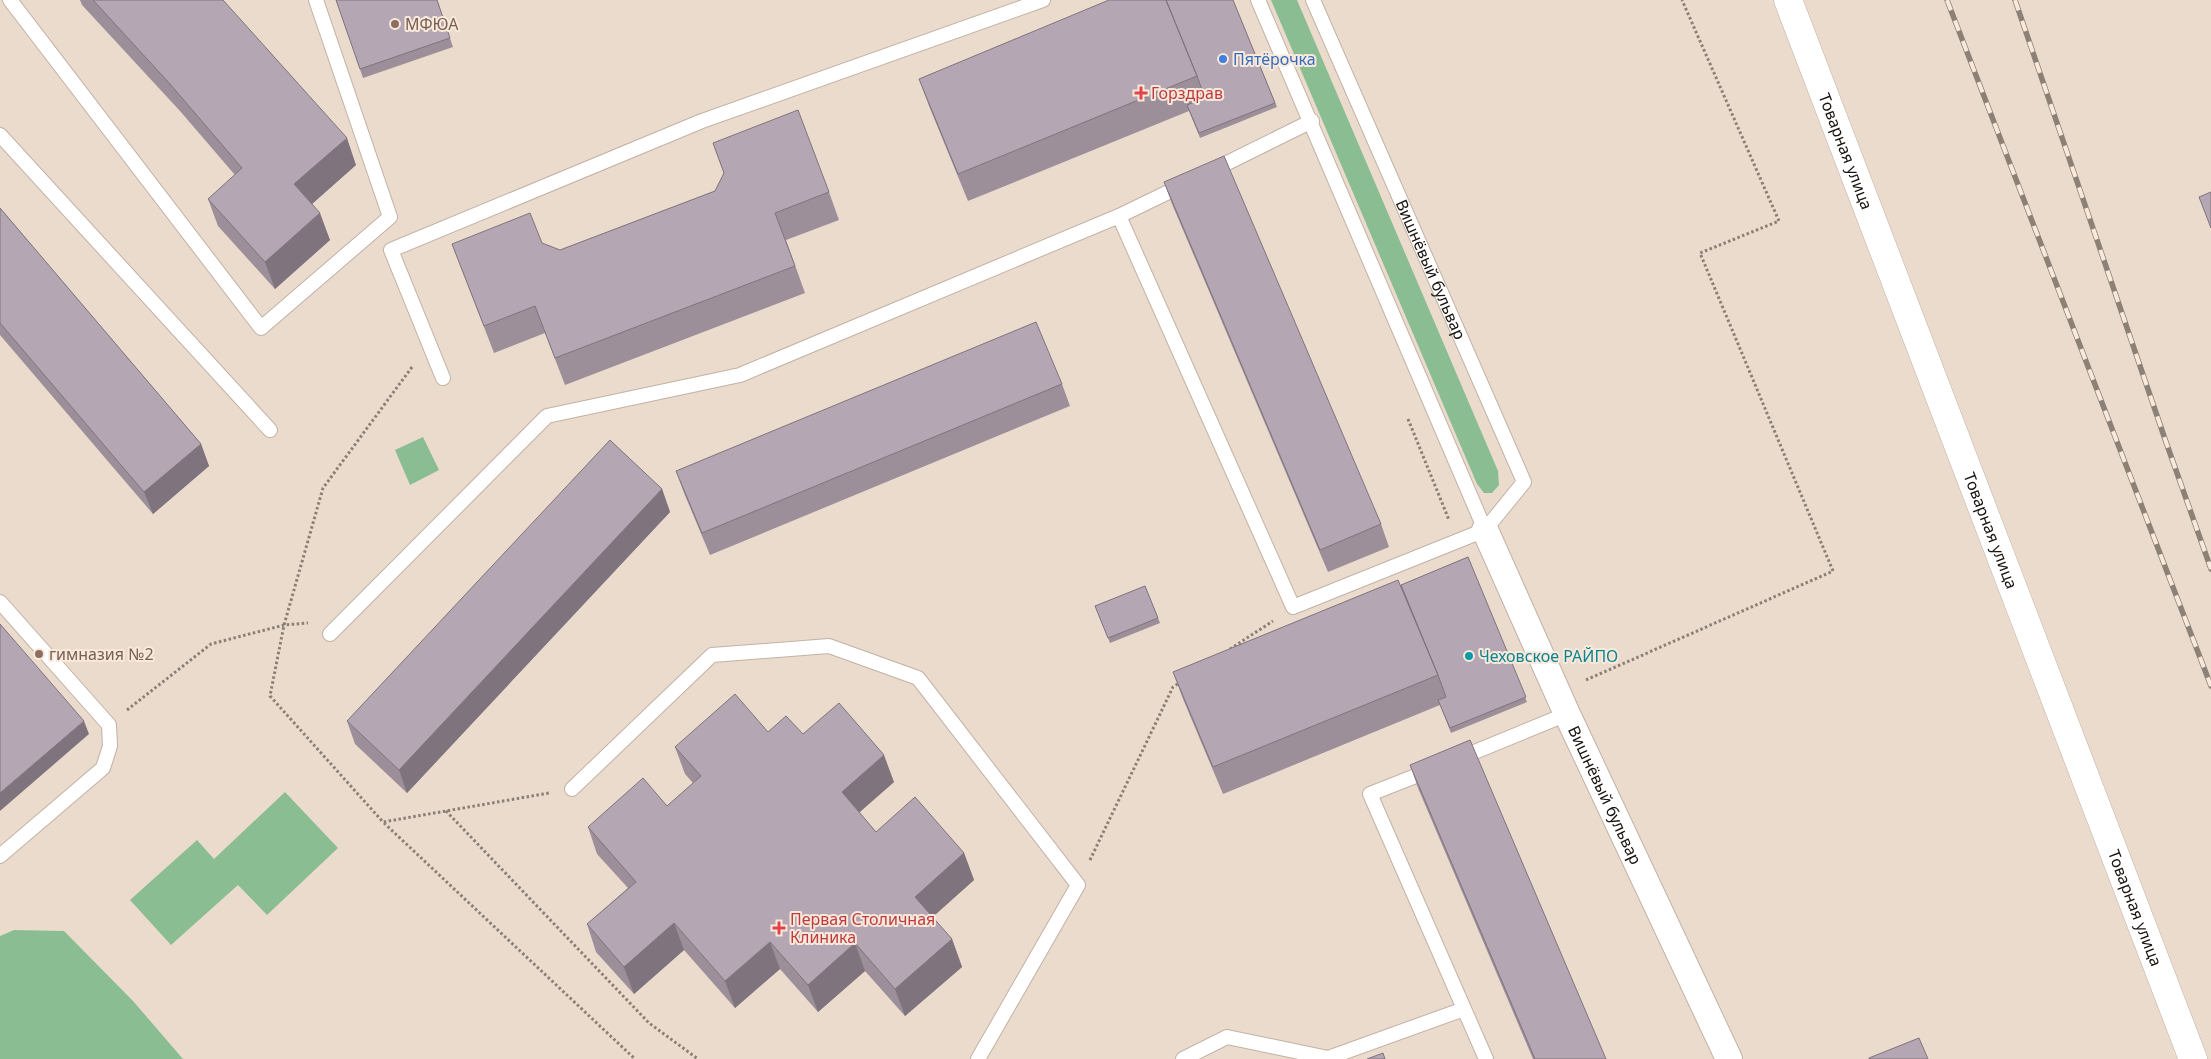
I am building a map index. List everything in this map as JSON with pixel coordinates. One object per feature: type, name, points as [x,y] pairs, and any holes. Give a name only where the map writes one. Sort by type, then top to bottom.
[{"type":"street","name":"Товарная улица","points":[[1788,0],[2193,1059]]},
{"type":"street","name":"Вишнёвый бульвар","points":[[1485,530],[1562,703],[1729,1059]]},
{"type":"lane","points":[[10,0],[261,328],[390,217],[316,0]]},
{"type":"lane","points":[[442,378],[391,250],[702,121],[1043,0]]},
{"type":"lane","name":"Вишнёвый бульвар","points":[[1258,0],[1312,121],[1485,530],[1524,482],[1312,0]]},
{"type":"lane","points":[[330,634],[547,416],[740,375],[1119,216],[1312,121]]},
{"type":"lane","points":[[0,135],[270,430]]},
{"type":"lane","points":[[1119,216],[1293,607],[1485,530]]},
{"type":"lane","points":[[0,602],[109,725],[110,746],[103,768],[0,856]]},
{"type":"lane","points":[[572,789],[712,655],[829,646],[918,678],[1078,885],[978,1059]]},
{"type":"lane","points":[[1486,1059],[1370,794],[1446,763],[1562,703]]},
{"type":"lane","points":[[1183,1059],[1227,1036],[1328,1058],[1464,1009]]},
{"type":"path","points":[[1562,703],[1833,572],[1700,253],[1779,221],[1682,0]]},
{"type":"path","points":[[429,344],[323,488],[284,625],[270,696],[383,822],[635,1059]]},
{"type":"path","points":[[1229,650],[1293,607]]},
{"type":"path","points":[[109,725],[211,644],[284,625],[344,619]]},
{"type":"path","points":[[1078,885],[1173,687],[1189,677]]},
{"type":"path","points":[[383,822],[572,789]]},
{"type":"path","points":[[446,811],[649,1023],[698,1059]]},
{"type":"green space","points":[[1271,0],[1297,0],[1498,471],[1499,485],[1492,493],[1484,493],[1477,484]]},
{"type":"green space","points":[[423,437],[439,470],[410,485],[395,450]]},
{"type":"green space","points":[[285,792],[338,848],[267,915],[238,885],[171,945],[130,900],[197,840],[214,859]]},
{"type":"green space","points":[[14,930],[64,931],[133,1001],[183,1059],[0,1059],[0,936]]},
{"type":"building","points":[[93,0],[223,0],[347,138],[294,184],[320,213],[265,262],[208,199],[242,168],[170,84]]},
{"type":"building","name":"МФЮА","points":[[336,0],[437,0],[450,38],[360,69]]},
{"type":"building","points":[[1109,0],[1166,0],[1197,76],[958,174],[919,79]]},
{"type":"building","name":"Пятёрочка","points":[[1166,0],[1233,0],[1275,103],[1199,133],[1187,105],[1205,98]]},
{"type":"building","points":[[798,110],[829,192],[775,213],[795,266],[555,358],[535,306],[484,326],[452,244],[530,213],[542,243],[560,250],[715,191],[724,173],[713,143]]},
{"type":"building","points":[[1224,156],[1381,524],[1320,550],[1164,182]]},
{"type":"building","points":[[2211,192],[2211,228],[2199,197]]},
{"type":"building","points":[[0,208],[201,444],[144,492],[0,323]]},
{"type":"building","points":[[1036,322],[1062,384],[702,533],[676,471]]},
{"type":"building","points":[[610,440],[662,489],[399,770],[347,721]]},
{"type":"building","name":"Чеховское РАЙПО","points":[[1468,557],[1526,697],[1450,728],[1438,700],[1446,697],[1401,585]]},
{"type":"building","points":[[1398,580],[1438,675],[1213,767],[1173,672]]},
{"type":"building","points":[[1145,586],[1158,618],[1108,638],[1095,606]]},
{"type":"building","points":[[0,624],[84,721],[0,793]]},
{"type":"building","points":[[735,694],[768,732],[786,716],[803,734],[839,703],[884,755],[842,792],[876,832],[915,797],[964,853],[915,897],[952,939],[895,989],[855,943],[808,985],[770,942],[725,981],[674,923],[624,967],[587,924],[636,882],[588,827],[643,778],[667,806],[701,776],[675,747]]},
{"type":"building","points":[[1470,740],[1606,1059],[1535,1059],[1410,765]]},
{"type":"building","points":[[1919,1038],[1928,1059],[1869,1059],[1869,1058]]},
{"type":"building","points":[[1383,1053],[1385,1059],[1367,1059]]},
{"type":"railway","points":[[1947,0],[2211,686]]},
{"type":"railway","points":[[2015,0],[2211,569]]},
{"type":"place","name":"МФЮА","points":[[395,24]]},
{"type":"place","name":"Пятёрочка","points":[[1223,59]]},
{"type":"place","name":"Горздрав","points":[[1141,93]]},
{"type":"place","name":"гимназия №2","points":[[39,654]]},
{"type":"place","name":"Чеховское РАЙПО","points":[[1469,656]]},
{"type":"place","name":"Первая Столичная Клиника","points":[[779,928]]}]
